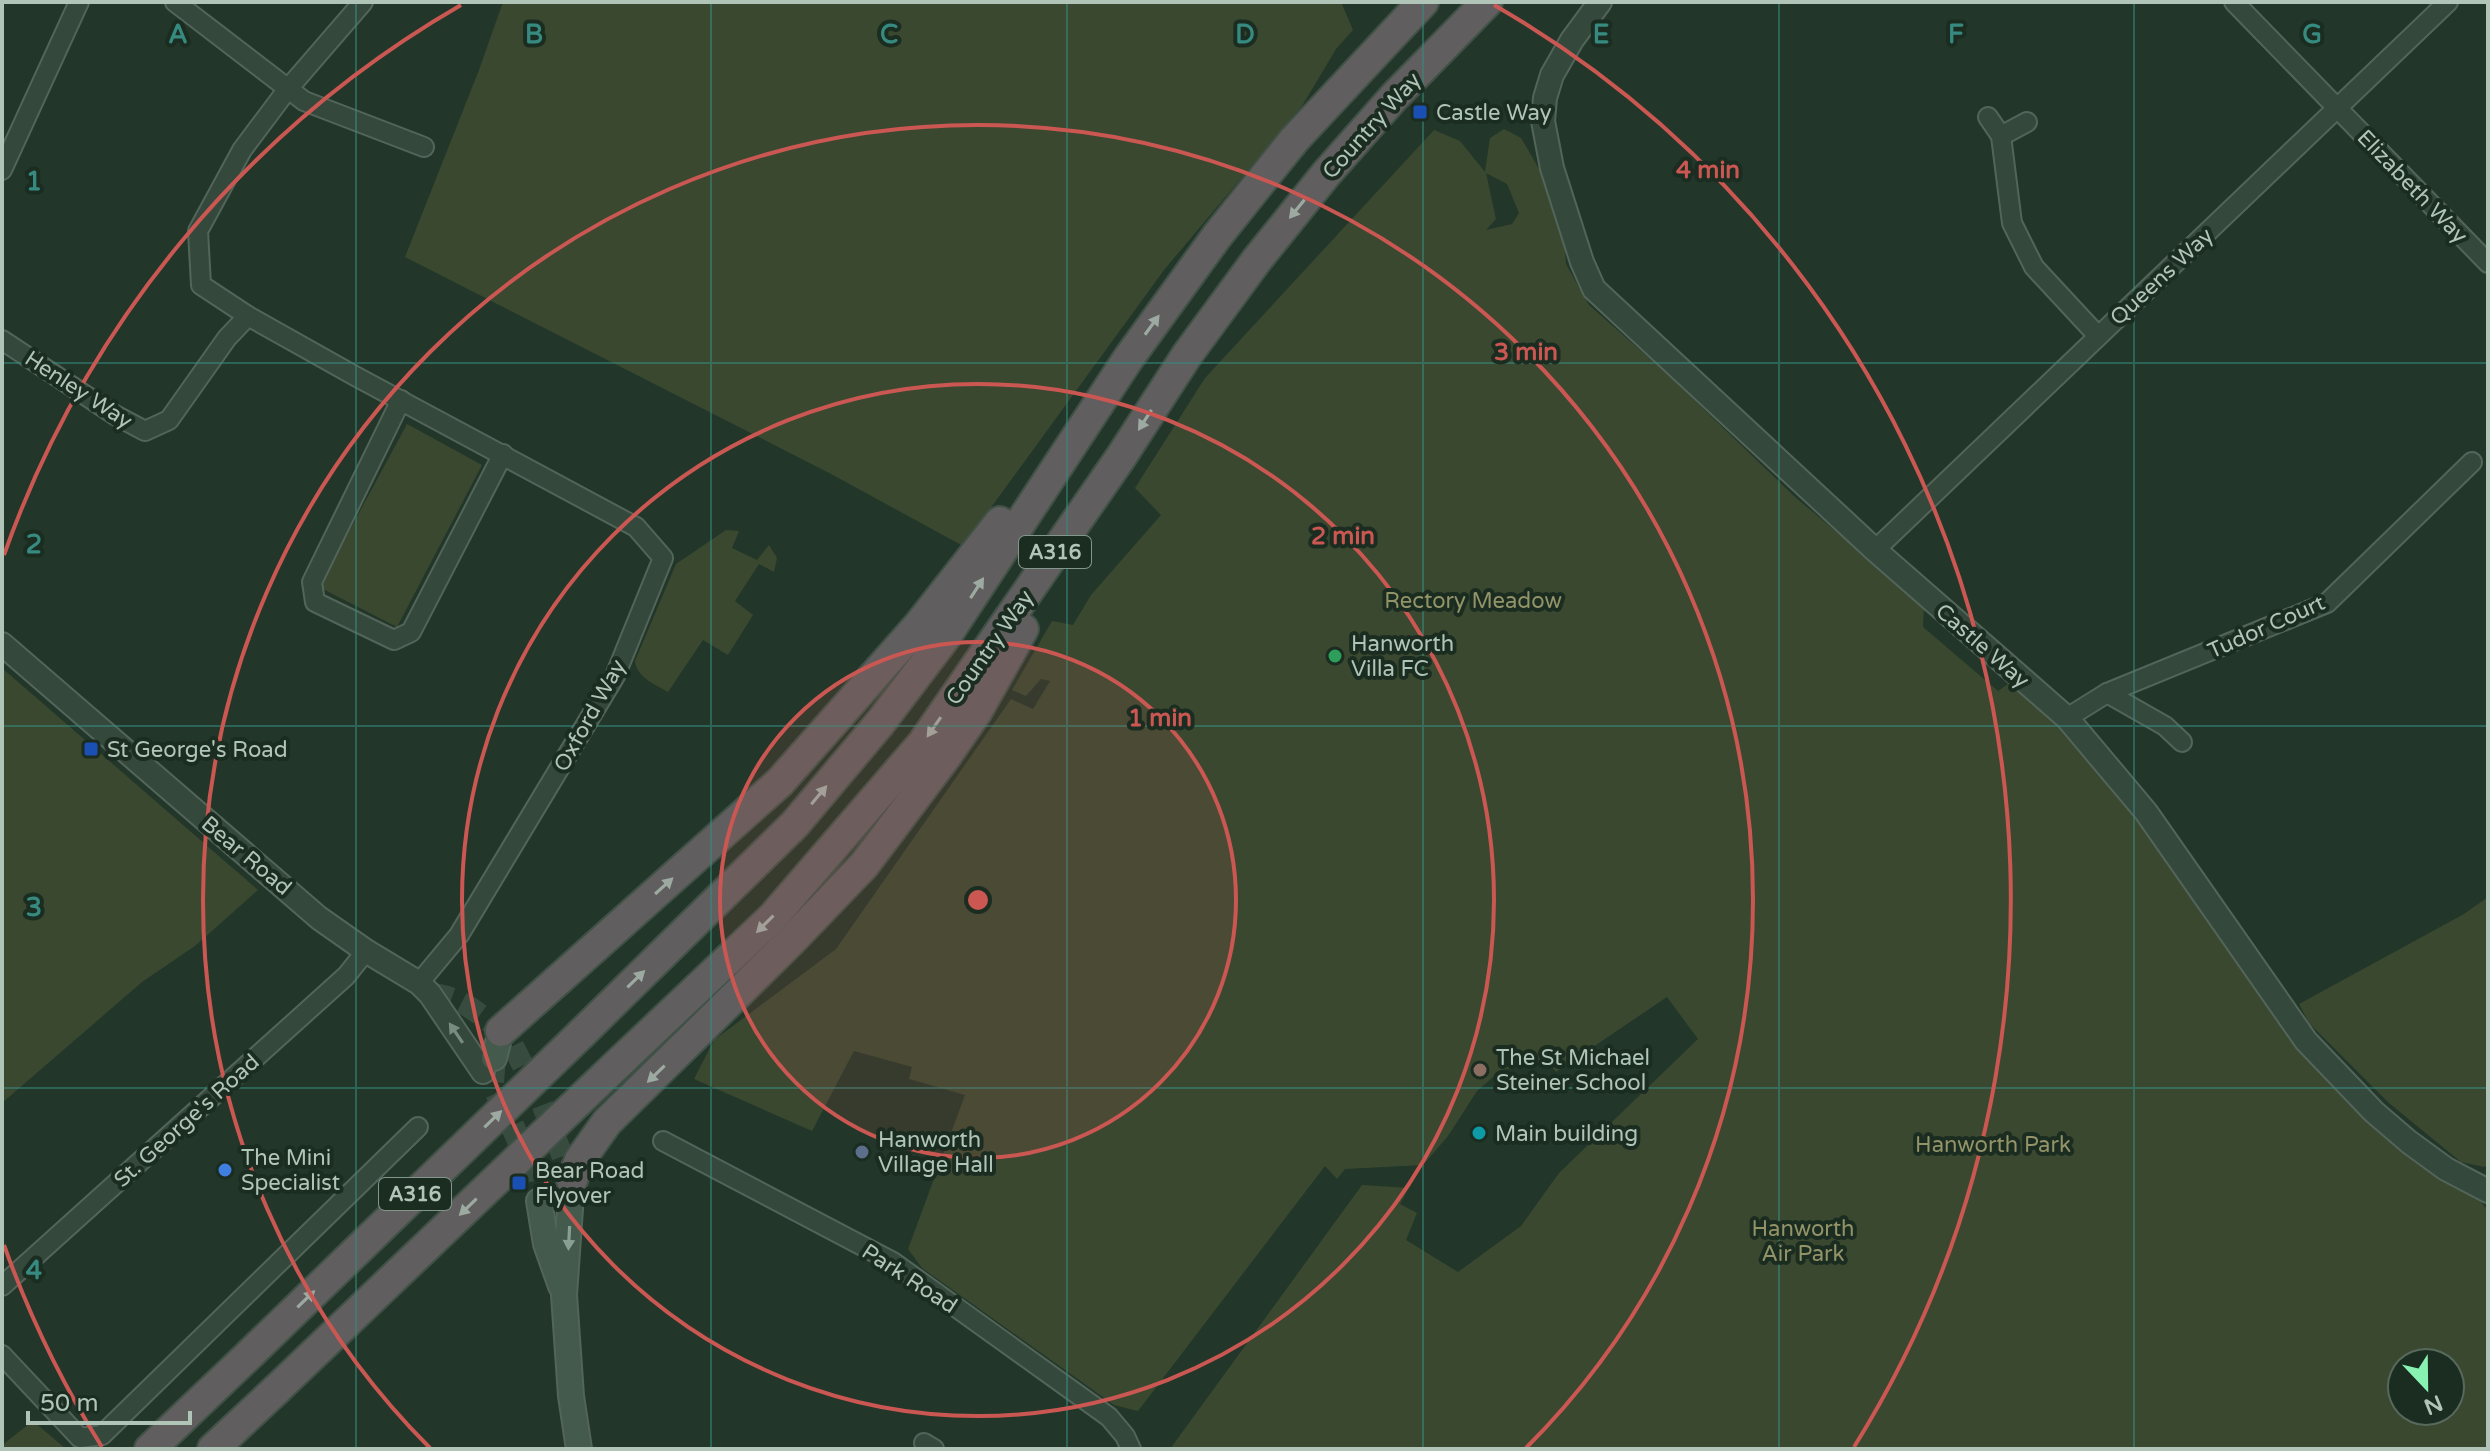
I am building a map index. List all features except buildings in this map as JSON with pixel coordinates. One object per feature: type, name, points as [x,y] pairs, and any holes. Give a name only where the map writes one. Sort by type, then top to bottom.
[{"type":"highway","name":"Country Way","points":[[150,1449],[795,824],[880,723],[946,636],[1128,359],[1217,236],[1294,140],[1423,2]]},
{"type":"highway","name":"Country Way","points":[[213,1449],[773,917],[923,743],[1121,457],[1187,355],[1256,261],[1394,97],[1486,4]]},
{"type":"highway","points":[[498,1052],[780,782],[919,625],[1128,359]]},
{"type":"highway","points":[[569,1173],[607,1122],[864,865],[977,711],[1121,457]]},
{"type":"main road","points":[[569,1173],[564,1295],[579,1449]]},
{"type":"main road","points":[[539,1201],[546,1244],[564,1295]]},
{"type":"street","points":[[2,170],[79,2]]},
{"type":"street","points":[[175,2],[304,101],[424,147]]},
{"type":"street","points":[[287,90],[363,2]]},
{"type":"street","name":"Castle Way","points":[[1600,2],[1572,40],[1552,75],[1545,98],[1543,121],[1552,168],[1582,262],[1594,289],[1875,550],[2067,718],[2146,812],[2306,1041],[2374,1112],[2446,1169],[2488,1191]]},
{"type":"street","name":"Elizabeth Way","points":[[2234,2],[2488,263]]},
{"type":"street","name":"Queens Way","points":[[1875,550],[2448,2]]},
{"type":"street","name":"Oxford Way","points":[[287,90],[242,150],[198,231],[201,285],[248,316],[636,527],[663,558],[615,676],[424,988]]},
{"type":"street","points":[[1988,117],[2001,136],[2012,223],[2034,267],[2098,336]]},
{"type":"street","points":[[2001,136],[2027,122]]},
{"type":"street","name":"Henley Way","points":[[2,340],[115,415],[145,431],[169,420],[227,338],[248,316]]},
{"type":"street","points":[[401,400],[312,582],[315,602],[394,640],[411,632],[503,454]]},
{"type":"street","name":"Tudor Court","points":[[2067,718],[2107,693],[2327,603],[2472,462]]},
{"type":"street","name":"Bear Road","points":[[2,644],[319,918],[424,988],[498,1052]]},
{"type":"street","points":[[2107,693],[2165,726],[2182,742]]},
{"type":"street","name":"St. George's Road","points":[[2,1286],[346,976],[366,951]]},
{"type":"street","points":[[2,1355],[80,1438],[102,1435],[418,1127]]},
{"type":"street","name":"Park Road","points":[[663,1141],[893,1262],[1109,1417],[1125,1436],[1131,1449]]},
{"type":"green space","points":[[503,2],[1341,2],[1353,30],[1336,49],[1302,106],[1164,270],[963,546],[833,475],[405,257]]},
{"type":"green space","points":[[1504,129],[1521,138],[1562,208],[1566,264],[1589,305],[1665,372],[1795,497],[1924,605],[1923,627],[1998,691],[2008,684],[2043,707],[2104,777],[2351,1102],[2449,1184],[2464,1180],[2488,1211],[2488,1449],[1170,1449],[1362,1185],[1409,1188],[1400,1204],[1417,1213],[1406,1240],[1458,1272],[1521,1226],[1559,1173],[1698,1039],[1667,997],[1556,1072],[1548,1062],[1501,1070],[1477,1091],[1448,1136],[1423,1165],[1345,1169],[1337,1179],[1325,1166],[1138,1411],[1114,1405],[922,1268],[908,1249],[965,1095],[909,1079],[912,1067],[854,1051],[812,1131],[694,1079],[714,1040],[836,949],[1011,699],[1033,709],[1050,681],[1041,679],[1026,696],[1012,690],[1052,621],[1073,625],[1091,595],[1161,515],[1135,488],[1205,378],[1434,130],[1460,141],[1485,172],[1490,138]],"holes":[[[1486,173],[1507,184],[1519,213],[1512,224],[1486,230],[1496,219]]]},
{"type":"green space","points":[[407,424],[482,465],[397,627],[319,587]]},
{"type":"green space","points":[[726,530],[739,531],[732,548],[757,560],[769,545],[777,558],[774,572],[759,564],[735,601],[753,615],[728,655],[703,640],[668,692],[643,676],[635,661],[676,564]]},
{"type":"green space","points":[[2,668],[258,890],[195,946],[142,982],[2,1103]]},
{"type":"green space","points":[[2488,897],[2488,1165],[2484,1167],[2461,1162],[2389,1103],[2309,1023],[2299,1004],[2464,914]]},
{"type":"green space","points":[[33,1421],[66,1449],[2,1449],[2,1445]]},
{"type":"tunnel","points":[[430,994],[459,1002],[501,1031]]},
{"type":"tunnel","points":[[513,1046],[541,1101],[566,1165]]},
{"type":"tunnel","points":[[494,1058],[492,1082],[528,1160],[539,1201]]},
{"type":"place","name":"Castle Way","points":[[1420,112]]},
{"type":"place","name":"Hanworth Villa FC","points":[[1335,656]]},
{"type":"place","name":"St George's Road","points":[[91,749]]},
{"type":"place","name":"The St Michael Steiner School","points":[[1480,1070]]},
{"type":"place","name":"Main building","points":[[1479,1133]]},
{"type":"place","name":"Hanworth Village Hall","points":[[862,1152]]},
{"type":"place","name":"The Mini Specialist","points":[[225,1170]]},
{"type":"place","name":"Bear Road Flyover","points":[[519,1183]]},
{"type":"park label","name":"Rectory Meadow","points":[[1473,600]]},
{"type":"park label","name":"Hanworth Park","points":[[1993,1144]]},
{"type":"park label","name":"Hanworth Air Park","points":[[1803,1240]]}]
